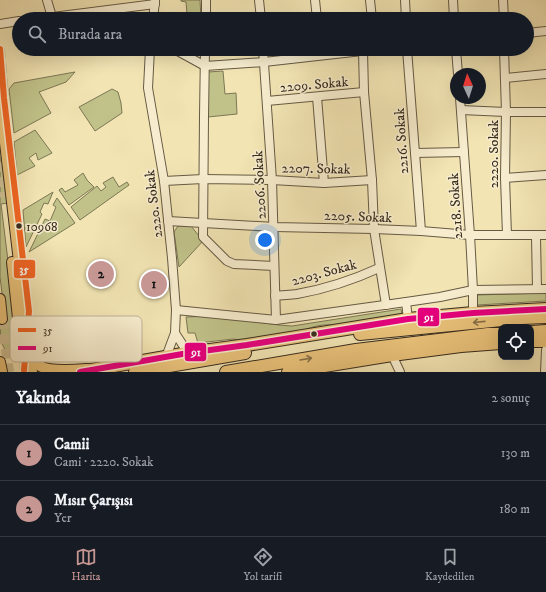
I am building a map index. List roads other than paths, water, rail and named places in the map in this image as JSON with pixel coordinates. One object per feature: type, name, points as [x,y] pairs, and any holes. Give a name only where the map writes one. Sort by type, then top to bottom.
[{"type":"highway","points":[[142,361],[408,319],[473,312],[546,309]]},
{"type":"highway","points":[[135,372],[370,333],[546,317]]},
{"type":"highway","points":[[297,337],[324,340],[350,328]]},
{"type":"highway","points":[[534,332],[546,331]]},
{"type":"highway","points":[[226,372],[356,350],[498,334]]},
{"type":"highway","points":[[534,341],[546,341]]},
{"type":"highway","points":[[288,372],[325,369],[392,355],[461,346],[498,343]]},
{"type":"highway","points":[[325,369],[356,350],[392,355]]},
{"type":"highway","points":[[80,372],[136,362]]},
{"type":"main road","points":[[0,86],[6,151],[26,316]]},
{"type":"main road","points":[[5,197],[18,316]]},
{"type":"main road","points":[[0,299],[2,319]]},
{"type":"main road","points":[[0,362],[2,372]]},
{"type":"main road","points":[[31,362],[32,372]]},
{"type":"main road","points":[[37,362],[40,366],[48,370],[68,371],[99,368]]},
{"type":"street","points":[[47,0],[51,12]]},
{"type":"street","points":[[206,0],[206,12]]},
{"type":"street","points":[[259,0],[260,12]]},
{"type":"street","points":[[315,0],[316,12]]},
{"type":"street","points":[[370,0],[371,12]]},
{"type":"street","points":[[405,0],[406,12]]},
{"type":"street","points":[[453,0],[454,12]]},
{"type":"street","points":[[503,0],[504,12]]},
{"type":"street","points":[[86,12],[155,2],[154,12]]},
{"type":"street","points":[[0,24],[12,23]]},
{"type":"street","points":[[534,32],[546,31]]},
{"type":"street","name":"2220. Sokak","points":[[150,56],[148,88],[164,181],[176,310],[175,332],[166,357]]},
{"type":"street","points":[[187,56],[205,66],[264,62],[298,56]]},
{"type":"street","points":[[205,56],[203,237],[227,261],[234,264],[274,266]]},
{"type":"street","name":"2206. Sokak","points":[[264,56],[272,180],[276,320]]},
{"type":"street","points":[[363,56],[364,92],[372,180],[374,229],[386,305]]},
{"type":"street","name":"2216. Sokak","points":[[408,56],[421,231]]},
{"type":"street","points":[[457,56],[458,68]]},
{"type":"street","name":"2220. Sokak","points":[[504,56],[507,235]]},
{"type":"street","points":[[505,78],[546,74]]},
{"type":"street","name":"2209. Sokak","points":[[267,101],[364,92]]},
{"type":"street","points":[[317,97],[324,183]]},
{"type":"street","name":"2218. Sokak","points":[[460,104],[470,235],[473,312]]},
{"type":"street","points":[[461,110],[546,112]]},
{"type":"street","points":[[415,152],[464,152]]},
{"type":"street","points":[[505,178],[546,175]]},
{"type":"street","name":"2207. Sokak","points":[[164,181],[203,179],[272,180],[324,183],[372,180]]},
{"type":"street","name":"2205. Sokak","points":[[168,222],[274,227],[421,231],[470,235],[546,236]]},
{"type":"street","points":[[536,236],[537,289]]},
{"type":"street","name":"2203. Sokak","points":[[275,296],[296,294],[330,286],[379,268]]},
{"type":"street","points":[[176,310],[276,320],[440,297],[473,290],[546,289]]},
{"type":"street","points":[[406,302],[408,319]]},
{"type":"street","points":[[175,332],[188,353]]},
{"type":"street","points":[[545,372],[546,350]]},
{"type":"street","points":[[392,355],[400,372]]},
{"type":"tunnel","points":[[0,49],[4,95]]},
{"type":"tunnel","points":[[0,147],[5,197]]},
{"type":"tunnel","points":[[2,319],[9,372]]},
{"type":"tunnel","points":[[24,370],[25,362]]},
{"type":"place","name":"10968","points":[[19,226]]},
{"type":"place","name":"Mısır Çarışısı","points":[[101,274]]},
{"type":"place","name":"Camii","points":[[154,284]]}]
